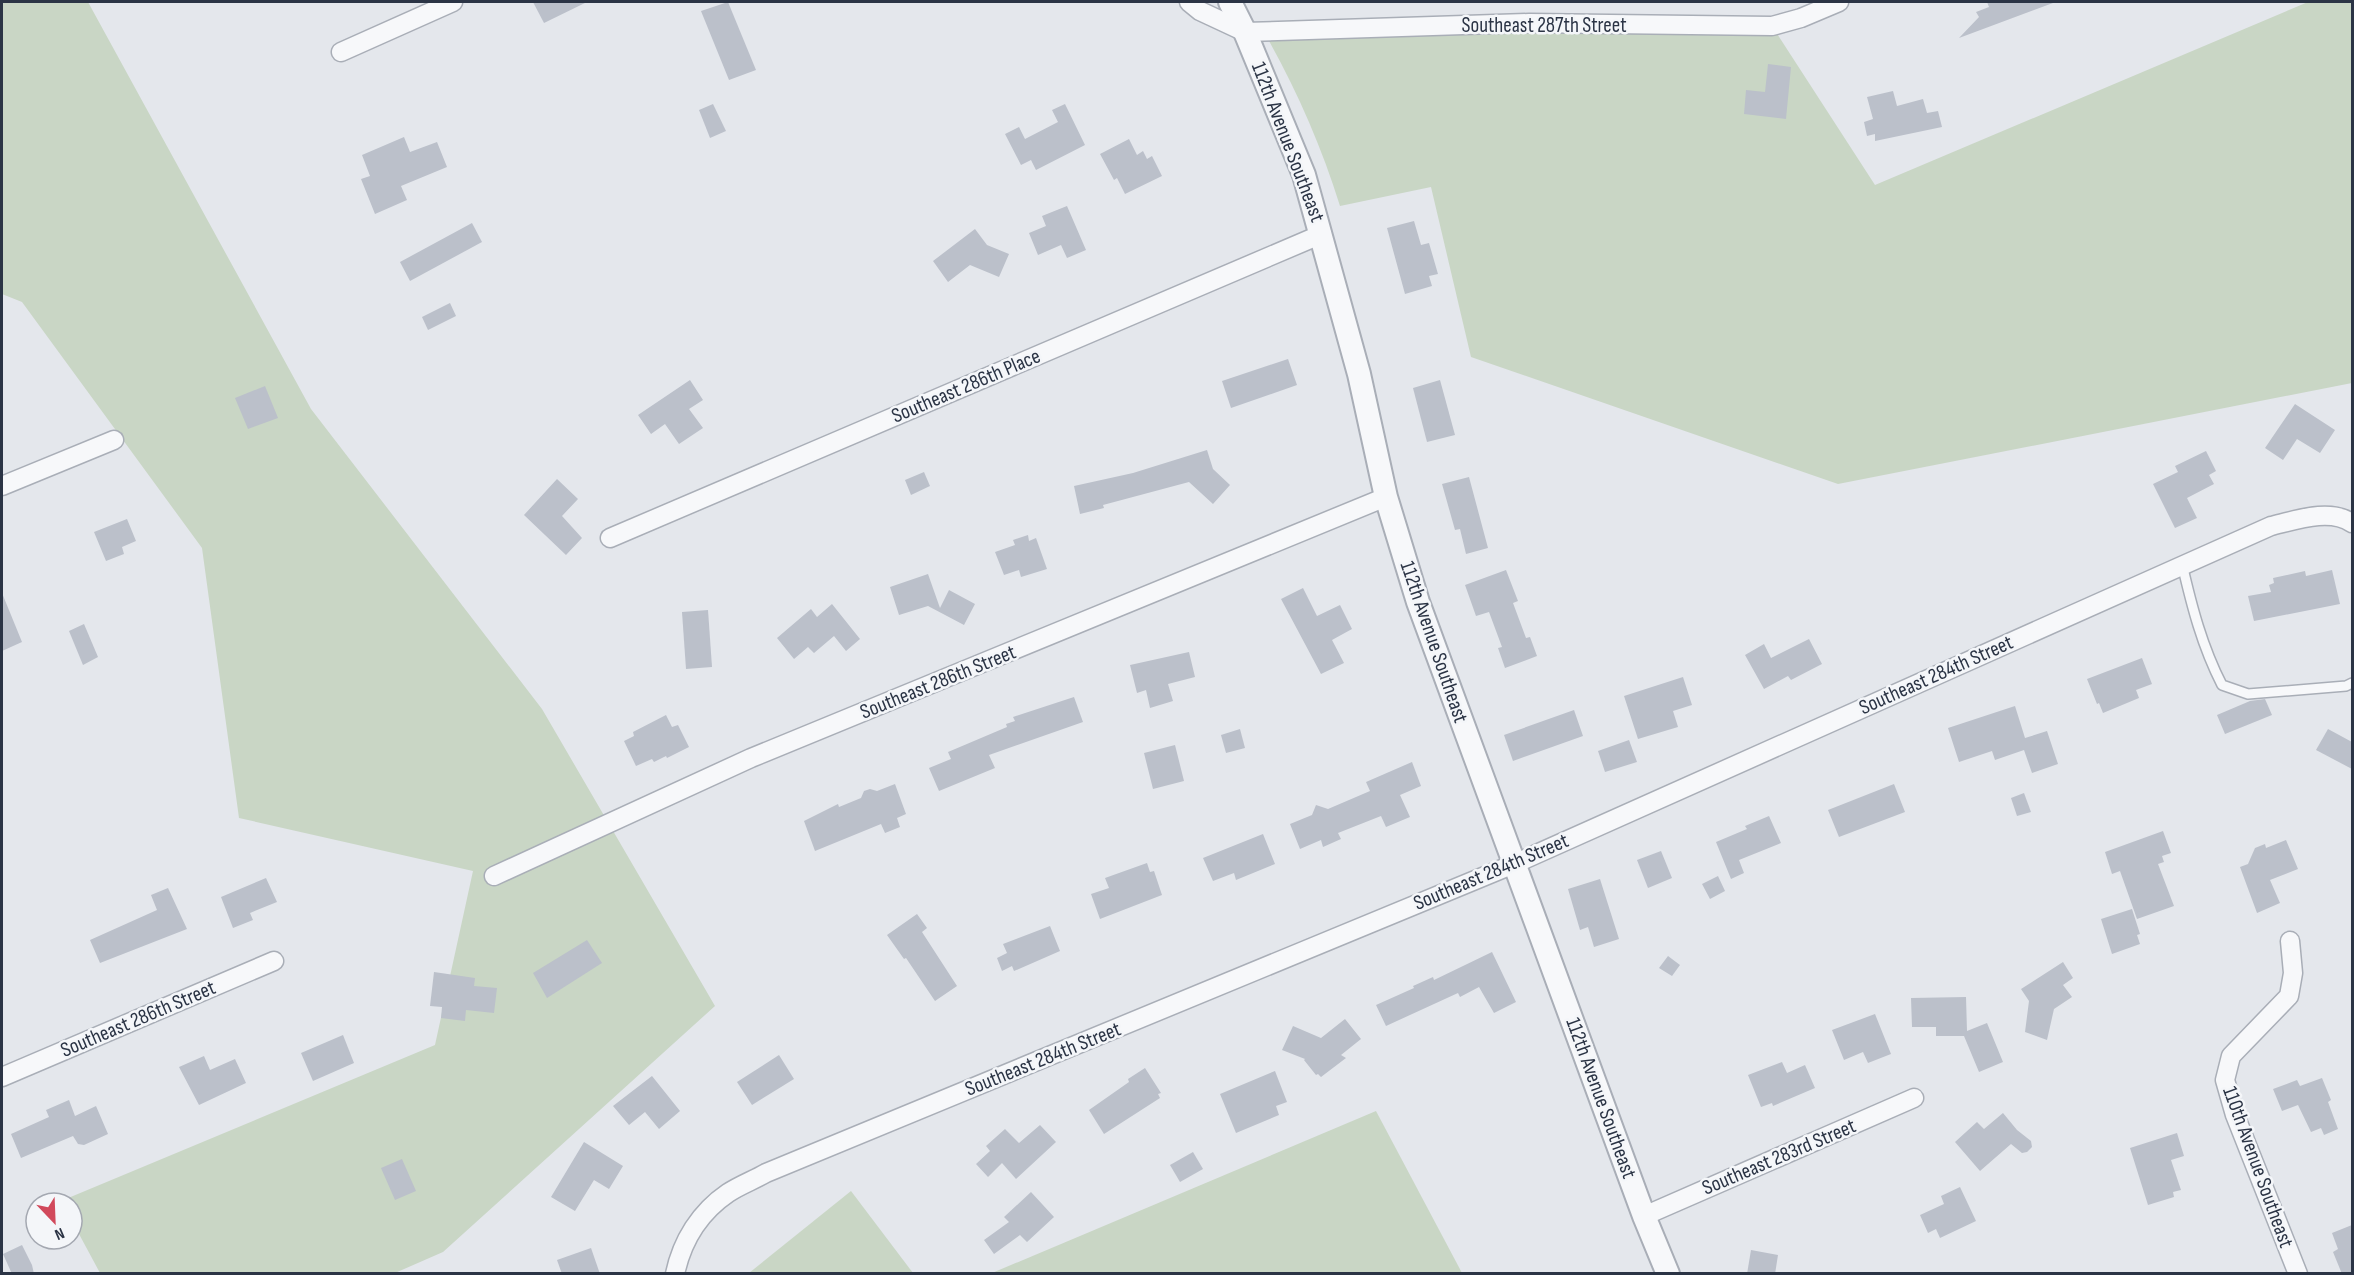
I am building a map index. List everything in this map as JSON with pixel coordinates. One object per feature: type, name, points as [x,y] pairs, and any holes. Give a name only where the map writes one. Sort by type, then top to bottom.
[{"type":"street","points":[[341,52],[453,2]]},
{"type":"street","points":[[1189,2],[1200,11],[1245,32]]},
{"type":"street","name":"112th Avenue Southeast","points":[[1230,2],[1245,32],[1304,175],[1359,374],[1386,497],[1418,602],[1644,1216],[1668,1274]]},
{"type":"street","name":"Southeast 287th Street","points":[[1245,32],[1529,23],[1772,26],[1801,18],[1839,2]]},
{"type":"street","name":"Southeast 286th Place","points":[[610,538],[1322,234]]},
{"type":"street","points":[[2,486],[114,440]]},
{"type":"street","name":"Southeast 286th Street","points":[[494,876],[752,758],[1386,497]]},
{"type":"street","name":"Southeast 284th Street","points":[[675,1274],[680,1254],[703,1216],[728,1193],[766,1173],[1514,864],[2271,526],[2310,516],[2348,520]]},
{"type":"street","name":"110th Avenue Southeast","points":[[2290,940],[2293,973],[2289,996],[2231,1056],[2225,1080],[2235,1115],[2298,1274]]},
{"type":"street","name":"Southeast 286th Street","points":[[2,1077],[274,961]]},
{"type":"street","name":"Southeast 283rd Street","points":[[1644,1216],[1914,1098]]},
{"type":"lane","points":[[2182,564],[2194,617],[2207,656],[2222,685],[2247,694],[2346,686],[2352,683]]},
{"type":"green space","points":[[2,2],[88,2],[311,409],[542,709],[715,1006],[443,1252],[395,1273],[100,1273],[84,1243],[84,1191],[435,1045],[473,871],[239,818],[202,548],[22,302],[2,294]]},
{"type":"green space","points":[[2308,2],[2352,2],[2352,383],[1838,484],[1471,357],[1431,187],[1340,206],[1307,117],[1264,32],[1772,26],[1875,185]]},
{"type":"green space","points":[[1376,1111],[1462,1273],[992,1273]]},
{"type":"green space","points":[[851,1191],[913,1273],[749,1273]]},
{"type":"building","points":[[533,2],[587,2],[544,23]]},
{"type":"building","points":[[728,2],[756,70],[729,80],[701,11]]},
{"type":"building","points":[[1987,2],[2053,3],[1959,38],[1979,17],[1976,12],[1989,7]]},
{"type":"building","points":[[1768,64],[1791,67],[1786,119],[1744,114],[1746,90],[1765,92]]},
{"type":"building","points":[[1893,91],[1897,106],[1923,99],[1927,113],[1938,111],[1942,127],[1875,141],[1875,134],[1867,136],[1864,122],[1873,119],[1867,97]]},
{"type":"building","points":[[713,104],[726,131],[710,138],[699,110]]},
{"type":"building","points":[[1065,104],[1085,145],[1036,170],[1031,160],[1021,165],[1005,134],[1019,127],[1025,139],[1058,122],[1052,110]]},
{"type":"building","points":[[404,137],[410,152],[437,142],[447,167],[401,186],[407,200],[375,214],[361,179],[370,176],[362,155]]},
{"type":"building","points":[[1129,139],[1137,155],[1143,151],[1147,159],[1152,156],[1162,176],[1125,194],[1117,178],[1114,180],[1100,154]]},
{"type":"building","points":[[1067,206],[1086,250],[1067,258],[1061,245],[1038,255],[1029,233],[1046,226],[1042,216]]},
{"type":"building","points":[[1414,221],[1421,245],[1429,243],[1438,274],[1429,276],[1432,286],[1405,294],[1387,228]]},
{"type":"building","points":[[472,223],[482,242],[410,281],[400,262]]},
{"type":"building","points":[[975,229],[987,245],[1009,254],[999,277],[970,265],[948,282],[933,261]]},
{"type":"building","points":[[450,303],[456,316],[428,330],[422,317]]},
{"type":"building","points":[[1288,359],[1297,385],[1231,408],[1222,381]]},
{"type":"building","points":[[690,380],[703,400],[689,409],[703,428],[679,444],[665,424],[651,434],[638,415]]},
{"type":"building","points":[[1440,380],[1455,435],[1427,442],[1413,388]]},
{"type":"building","points":[[265,386],[278,418],[248,429],[235,398]]},
{"type":"building","points":[[2295,404],[2335,430],[2320,453],[2297,439],[2283,460],[2265,448]]},
{"type":"building","points":[[1207,450],[1213,469],[1230,485],[1213,504],[1189,482],[1103,505],[1104,508],[1080,514],[1074,486],[1133,473]]},
{"type":"building","points":[[2206,451],[2216,471],[2209,475],[2214,484],[2187,498],[2197,518],[2175,528],[2153,484],[2178,472],[2175,466]]},
{"type":"building","points":[[924,472],[930,486],[911,495],[905,480]]},
{"type":"building","points":[[1469,477],[1488,548],[1466,554],[1460,529],[1455,530],[1442,484]]},
{"type":"building","points":[[557,479],[578,499],[562,516],[582,538],[566,555],[524,515]]},
{"type":"building","points":[[127,519],[136,541],[122,547],[124,554],[106,561],[94,532]]},
{"type":"building","points":[[1028,535],[1029,541],[1036,538],[1047,569],[1021,577],[1019,570],[1004,575],[995,552],[1015,545],[1013,540]]},
{"type":"building","points":[[1506,570],[1518,601],[1513,603],[1526,638],[1530,637],[1537,656],[1505,668],[1498,648],[1502,647],[1489,612],[1476,616],[1465,585]]},
{"type":"building","points":[[2332,570],[2340,604],[2254,621],[2248,596],[2271,592],[2269,585],[2274,583],[2273,578],[2305,571],[2306,576]]},
{"type":"building","points":[[928,574],[940,608],[949,590],[975,604],[964,625],[928,606],[899,615],[890,587]]},
{"type":"building","points":[[1303,588],[1317,616],[1340,605],[1352,629],[1332,640],[1344,663],[1321,674],[1281,599]]},
{"type":"building","points":[[2,593],[22,642],[2,651]]},
{"type":"building","points":[[832,604],[860,639],[846,651],[834,636],[814,653],[808,647],[794,659],[777,638],[811,609],[817,617]]},
{"type":"building","points":[[708,610],[712,667],[686,669],[682,612]]},
{"type":"building","points":[[84,624],[98,657],[83,665],[69,631]]},
{"type":"building","points":[[1809,639],[1822,664],[1791,680],[1788,676],[1764,689],[1745,655],[1764,644],[1771,658]]},
{"type":"building","points":[[1189,652],[1195,677],[1168,684],[1173,701],[1150,708],[1146,690],[1137,693],[1130,665]]},
{"type":"building","points":[[2142,658],[2152,684],[2136,690],[2139,698],[2103,713],[2087,679]]},
{"type":"building","points":[[1683,677],[1692,705],[1673,711],[1678,727],[1638,739],[1624,696]]},
{"type":"building","points":[[1074,697],[1083,722],[989,755],[995,768],[939,791],[929,768],[951,759],[948,752],[1007,727],[1006,724],[1015,721],[1013,717]]},
{"type":"building","points":[[2265,699],[2272,715],[2225,734],[2217,715],[2250,701]]},
{"type":"building","points":[[2015,706],[2025,738],[2047,731],[2058,764],[2032,773],[2024,750],[1995,760],[1992,751],[1959,762],[1948,728]]},
{"type":"building","points":[[1574,710],[1583,736],[1513,761],[1504,735]]},
{"type":"building","points":[[666,715],[672,727],[678,725],[689,747],[667,758],[666,756],[654,762],[652,759],[636,766],[624,741],[634,736],[633,732]]},
{"type":"building","points":[[1240,729],[1245,748],[1226,753],[1221,735]]},
{"type":"building","points":[[2328,729],[2352,742],[2352,769],[2316,750]]},
{"type":"building","points":[[1629,740],[1637,762],[1605,772],[1598,751]]},
{"type":"building","points":[[1175,745],[1184,781],[1153,789],[1144,753]]},
{"type":"building","points":[[1412,762],[1421,786],[1400,795],[1410,817],[1386,827],[1381,816],[1338,833],[1341,839],[1323,847],[1321,840],[1300,849],[1290,824],[1312,815],[1316,805],[1328,809],[1370,791],[1366,782]]},
{"type":"building","points":[[895,784],[906,814],[897,818],[900,827],[885,833],[881,824],[815,851],[804,821],[838,804],[839,807],[861,798],[864,791],[870,789],[877,791]]},
{"type":"building","points":[[1894,784],[1905,812],[1839,837],[1828,810]]},
{"type":"building","points":[[2024,793],[2031,812],[2017,816],[2011,798]]},
{"type":"building","points":[[1769,816],[1781,843],[1739,860],[1744,873],[1731,879],[1716,842],[1747,829],[1745,826]]},
{"type":"building","points":[[2163,831],[2171,853],[2162,856],[2164,862],[2158,864],[2174,906],[2137,919],[2120,871],[2112,874],[2105,852]]},
{"type":"building","points":[[1263,834],[1275,864],[1236,880],[1234,873],[1213,881],[1203,858]]},
{"type":"building","points":[[2286,840],[2298,869],[2270,880],[2280,903],[2257,913],[2240,867],[2248,864],[2255,848],[2265,844],[2266,848]]},
{"type":"building","points":[[1661,851],[1672,878],[1648,888],[1637,860]]},
{"type":"building","points":[[1147,863],[1150,872],[1154,871],[1162,895],[1100,919],[1091,894],[1109,888],[1105,878]]},
{"type":"building","points":[[1718,876],[1725,891],[1710,899],[1702,884]]},
{"type":"building","points":[[266,878],[277,902],[250,913],[253,920],[233,928],[221,897]]},
{"type":"building","points":[[1600,879],[1619,939],[1594,947],[1588,927],[1580,930],[1568,889]]},
{"type":"building","points":[[168,888],[187,929],[100,963],[90,940],[157,910],[151,895]]},
{"type":"building","points":[[2132,909],[2140,934],[2137,935],[2140,944],[2112,954],[2101,919]]},
{"type":"building","points":[[917,914],[927,928],[922,932],[957,986],[935,1001],[906,958],[904,959],[887,935]]},
{"type":"building","points":[[1050,926],[1060,951],[1014,971],[1012,966],[1002,971],[997,958],[1007,953],[1003,944]]},
{"type":"building","points":[[587,940],[602,963],[547,998],[533,973]]},
{"type":"building","points":[[1492,952],[1516,1002],[1494,1013],[1479,987],[1460,997],[1458,993],[1386,1026],[1376,1005],[1414,988],[1413,986],[1433,977],[1434,980]]},
{"type":"building","points":[[1668,956],[1680,965],[1672,976],[1659,968]]},
{"type":"building","points":[[2063,962],[2073,978],[2063,985],[2072,997],[2054,1009],[2047,1040],[2025,1032],[2029,1001],[2021,989]]},
{"type":"building","points":[[434,972],[475,978],[474,986],[497,988],[494,1013],[466,1010],[465,1021],[441,1018],[442,1007],[430,1006]]},
{"type":"building","points":[[1966,997],[1967,1031],[1987,1023],[2003,1062],[1979,1072],[1964,1036],[1936,1036],[1936,1027],[1912,1027],[1911,998]]},
{"type":"building","points":[[1875,1014],[1891,1054],[1868,1063],[1863,1052],[1844,1060],[1832,1030]]},
{"type":"building","points":[[1345,1019],[1361,1039],[1341,1055],[1346,1058],[1321,1077],[1316,1075],[1305,1059],[1282,1050],[1293,1026],[1321,1038]]},
{"type":"building","points":[[343,1035],[354,1063],[313,1081],[301,1053]]},
{"type":"building","points":[[779,1055],[794,1079],[752,1105],[737,1082]]},
{"type":"building","points":[[204,1056],[210,1070],[235,1059],[246,1083],[199,1105],[179,1067]]},
{"type":"building","points":[[1782,1062],[1787,1073],[1805,1065],[1815,1088],[1773,1106],[1772,1103],[1761,1107],[1748,1075]]},
{"type":"building","points":[[1145,1068],[1161,1093],[1158,1094],[1160,1098],[1104,1134],[1089,1110]]},
{"type":"building","points":[[1275,1071],[1287,1102],[1276,1106],[1279,1115],[1236,1133],[1220,1094]]},
{"type":"building","points":[[652,1076],[680,1111],[659,1129],[645,1112],[629,1125],[613,1106]]},
{"type":"building","points":[[2322,1078],[2331,1100],[2328,1102],[2338,1129],[2324,1135],[2321,1128],[2311,1132],[2298,1105],[2282,1111],[2273,1089],[2297,1080],[2300,1086]]},
{"type":"building","points":[[69,1100],[75,1116],[96,1106],[108,1134],[84,1145],[78,1144],[73,1136],[21,1158],[11,1134],[49,1117],[46,1110]]},
{"type":"building","points":[[2003,1113],[2017,1130],[2031,1141],[2032,1147],[2022,1153],[2011,1144],[1980,1171],[1955,1142],[1977,1122],[1984,1129]]},
{"type":"building","points":[[1040,1125],[1056,1142],[1016,1179],[1002,1163],[988,1177],[976,1164],[990,1151],[986,1146],[1005,1129],[1019,1143]]},
{"type":"building","points":[[2177,1133],[2184,1156],[2171,1160],[2181,1190],[2173,1192],[2174,1197],[2148,1205],[2130,1148]]},
{"type":"building","points":[[584,1142],[623,1166],[609,1189],[594,1180],[575,1211],[551,1197]]},
{"type":"building","points":[[1193,1152],[1203,1169],[1180,1182],[1170,1165]]},
{"type":"building","points":[[402,1159],[416,1191],[395,1200],[381,1168]]},
{"type":"building","points":[[1960,1187],[1976,1221],[1940,1238],[1936,1229],[1928,1233],[1920,1215],[1944,1204],[1941,1196]]},
{"type":"building","points":[[1031,1192],[1054,1217],[1027,1242],[1020,1235],[994,1254],[984,1240],[1009,1222],[1004,1217]]},
{"type":"building","points":[[2352,1225],[2352,1274],[2342,1274],[2333,1252],[2338,1249],[2332,1233]]},
{"type":"building","points":[[22,1245],[34,1274],[12,1274],[3,1254]]},
{"type":"building","points":[[591,1248],[600,1274],[562,1274],[557,1260]]},
{"type":"building","points":[[1751,1250],[1778,1255],[1775,1274],[1747,1274]]}]
